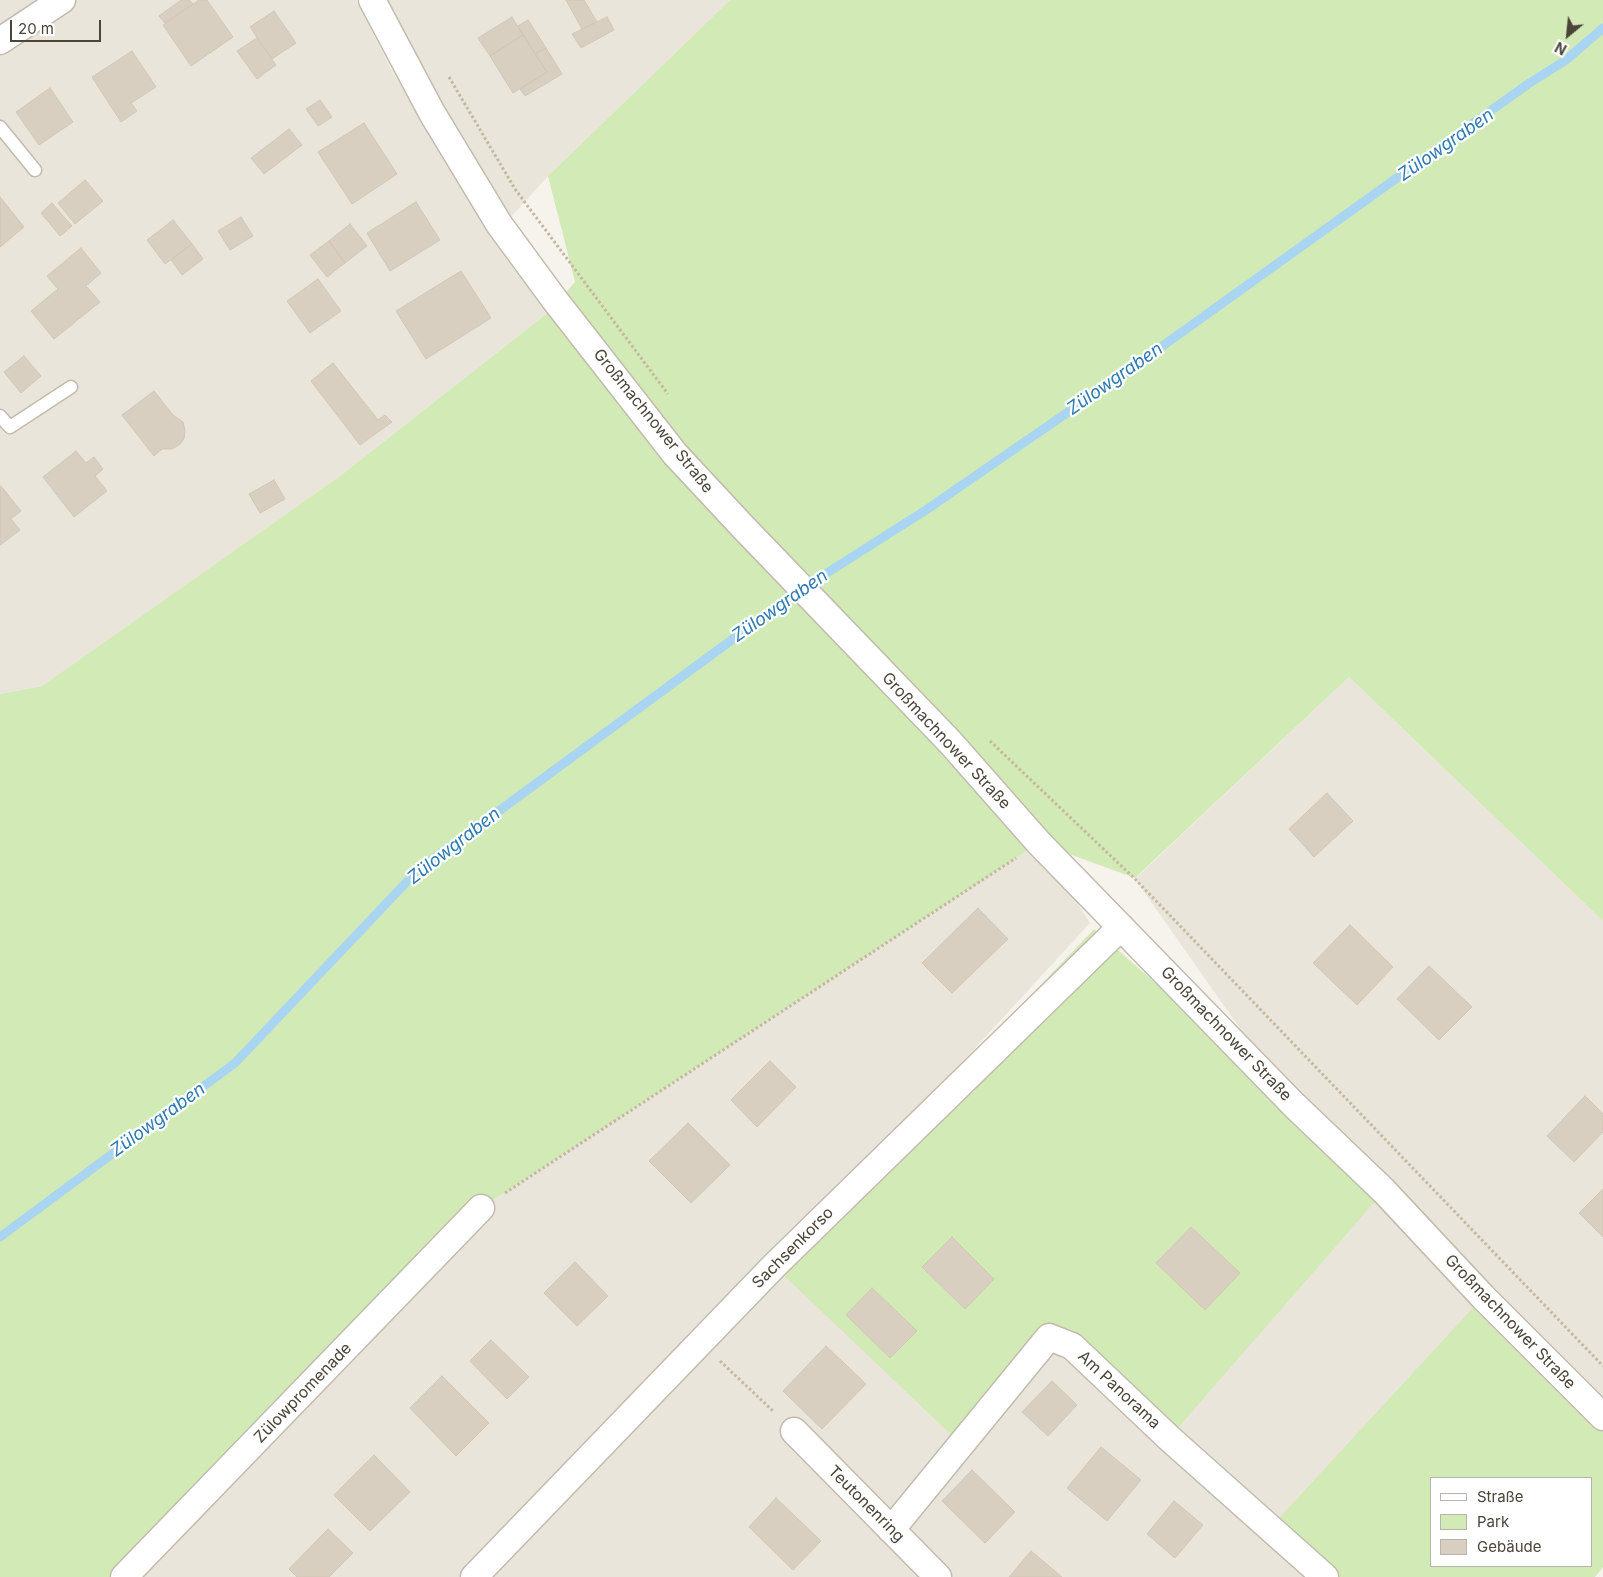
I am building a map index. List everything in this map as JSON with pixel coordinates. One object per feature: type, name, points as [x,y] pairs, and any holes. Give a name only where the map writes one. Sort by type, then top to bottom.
[{"type":"street","points":[[0,41],[62,0]]},
{"type":"street","name":"Großmachnower Straße","points":[[372,0],[432,113],[499,224],[554,299],[675,454],[950,742],[1039,843],[1293,1104],[1384,1191],[1483,1297],[1603,1417]]},
{"type":"street","name":"Sachsenkorso","points":[[474,1577],[774,1266],[1121,927]]},
{"type":"street","name":"Zülowpromenade","points":[[124,1577],[481,1208]]},
{"type":"street","name":"Am Panorama","points":[[891,1530],[1049,1337],[1072,1346],[1176,1444],[1325,1577]]},
{"type":"street","name":"Teutonenring","points":[[794,1431],[938,1577]]},
{"type":"lane","points":[[0,127],[35,170]]},
{"type":"lane","points":[[0,416],[10,428],[71,386]]},
{"type":"path","points":[[447,75],[515,189],[672,400]]},
{"type":"path","points":[[983,734],[1135,878],[1603,1366]]},
{"type":"path","points":[[481,1208],[1039,843]]},
{"type":"path","points":[[700,1342],[794,1431]]},
{"type":"shaded area","points":[[0,0],[356,0],[391,69],[484,221],[550,311],[340,476],[42,686],[0,694]]},
{"type":"shaded area","points":[[387,0],[730,0],[548,176],[511,217],[449,119]]},
{"type":"shaded area","points":[[1349,677],[1603,921],[1603,1432],[1484,1297],[1325,1577],[124,1577],[481,1208],[1039,843],[1090,923],[775,1266],[1293,1104],[1135,879]]},
{"type":"green space","points":[[730,0],[1603,0],[1603,921],[1349,677],[1135,878],[1039,843],[481,1208],[124,1577],[0,1577],[0,694],[42,686],[340,476],[550,311],[575,282],[548,176]]},
{"type":"green space","points":[[1094,929],[1293,1104],[1384,1191],[1169,1438],[1049,1337],[961,1444],[774,1266]]},
{"type":"green space","points":[[1483,1297],[1603,1432],[1603,1567],[1595,1577],[1325,1577],[1270,1528]]},
{"type":"building","points":[[181,0],[189,0],[193,4],[165,23],[159,16]]},
{"type":"building","points":[[199,0],[207,0],[233,37],[191,66],[163,25]]},
{"type":"building","points":[[566,0],[584,0],[597,22],[582,29]]},
{"type":"building","points":[[274,11],[296,43],[272,59],[250,27]]},
{"type":"building","points":[[512,17],[523,35],[490,56],[478,38]]},
{"type":"building","points":[[607,17],[614,30],[581,48],[572,34]]},
{"type":"building","points":[[528,20],[546,48],[535,54],[518,26]]},
{"type":"building","points":[[523,35],[547,72],[513,93],[490,56]]},
{"type":"building","points":[[257,38],[276,65],[257,79],[237,51]]},
{"type":"building","points":[[546,48],[562,74],[525,96],[520,89],[547,72],[535,54]]},
{"type":"building","points":[[132,51],[156,87],[131,103],[137,111],[121,122],[92,77]]},
{"type":"building","points":[[50,88],[73,122],[39,145],[16,112]]},
{"type":"building","points":[[320,100],[332,117],[318,126],[306,109]]},
{"type":"building","points":[[364,123],[397,174],[352,204],[318,152]]},
{"type":"building","points":[[289,129],[302,145],[264,174],[251,158]]},
{"type":"building","points":[[85,180],[103,201],[75,224],[58,203]]},
{"type":"building","points":[[0,197],[24,227],[0,247]]},
{"type":"building","points":[[416,202],[440,240],[390,271],[367,233]]},
{"type":"building","points":[[52,203],[72,226],[60,236],[41,213]]},
{"type":"building","points":[[241,217],[253,236],[230,250],[218,231]]},
{"type":"building","points":[[173,220],[192,244],[165,264],[147,240]]},
{"type":"building","points":[[350,224],[367,246],[345,263],[329,241]]},
{"type":"building","points":[[329,241],[345,263],[327,277],[310,255]]},
{"type":"building","points":[[192,244],[203,259],[182,275],[171,260]]},
{"type":"building","points":[[81,248],[101,273],[86,286],[100,302],[54,339],[31,311],[58,289],[47,276]]},
{"type":"building","points":[[461,271],[491,318],[426,359],[396,311]]},
{"type":"building","points":[[318,279],[341,311],[310,333],[287,301]]},
{"type":"building","points":[[24,356],[41,376],[21,393],[4,372]]},
{"type":"building","points":[[333,363],[378,420],[385,415],[392,422],[360,445],[311,381]]},
{"type":"building","points":[[154,391],[173,415],[183,422],[185,430],[184,439],[180,444],[172,449],[162,449],[154,456],[122,415]]},
{"type":"building","points":[[76,451],[86,463],[94,457],[103,469],[95,476],[107,491],[74,517],[43,477]]},
{"type":"building","points":[[274,480],[285,499],[260,513],[249,494]]},
{"type":"building","points":[[1,486],[21,511],[11,519],[20,530],[0,545],[0,488]]},
{"type":"building","points":[[1327,793],[1353,821],[1314,857],[1289,829]]},
{"type":"building","points":[[978,908],[1008,939],[952,993],[922,963]]},
{"type":"building","points":[[1350,925],[1393,967],[1357,1005],[1313,963]]},
{"type":"building","points":[[1429,966],[1472,1007],[1439,1040],[1397,999]]},
{"type":"building","points":[[770,1061],[796,1087],[757,1127],[731,1100]]},
{"type":"building","points":[[1585,1096],[1603,1114],[1603,1132],[1574,1162],[1547,1136]]},
{"type":"building","points":[[688,1123],[730,1165],[691,1203],[649,1161]]},
{"type":"building","points":[[1603,1189],[1603,1237],[1579,1213]]},
{"type":"building","points":[[1191,1227],[1240,1273],[1205,1310],[1156,1263]]},
{"type":"building","points":[[952,1237],[994,1279],[965,1309],[922,1267]]},
{"type":"building","points":[[575,1262],[608,1296],[577,1326],[544,1293]]},
{"type":"building","points":[[872,1288],[917,1331],[890,1358],[846,1315]]},
{"type":"building","points":[[491,1340],[529,1377],[507,1399],[470,1361]]},
{"type":"building","points":[[826,1346],[866,1384],[822,1429],[783,1391]]},
{"type":"building","points":[[442,1376],[489,1423],[456,1456],[410,1408]]},
{"type":"building","points":[[1052,1381],[1077,1405],[1048,1436],[1022,1412]]},
{"type":"building","points":[[1101,1447],[1141,1480],[1107,1521],[1067,1488]]},
{"type":"building","points":[[374,1455],[410,1492],[370,1531],[334,1495]]},
{"type":"building","points":[[972,1470],[1015,1512],[985,1543],[942,1501]]},
{"type":"building","points":[[776,1498],[821,1541],[793,1570],[749,1527]]},
{"type":"building","points":[[1174,1501],[1203,1525],[1175,1558],[1147,1534]]},
{"type":"building","points":[[328,1529],[353,1553],[329,1577],[297,1577],[289,1569]]},
{"type":"building","points":[[1031,1551],[1062,1577],[1009,1577]]},
{"type":"waterway","name":"Zülowgraben","points":[[0,1237],[235,1063],[417,871],[797,592],[926,510],[1129,370],[1528,84],[1566,60],[1603,28]]}]
